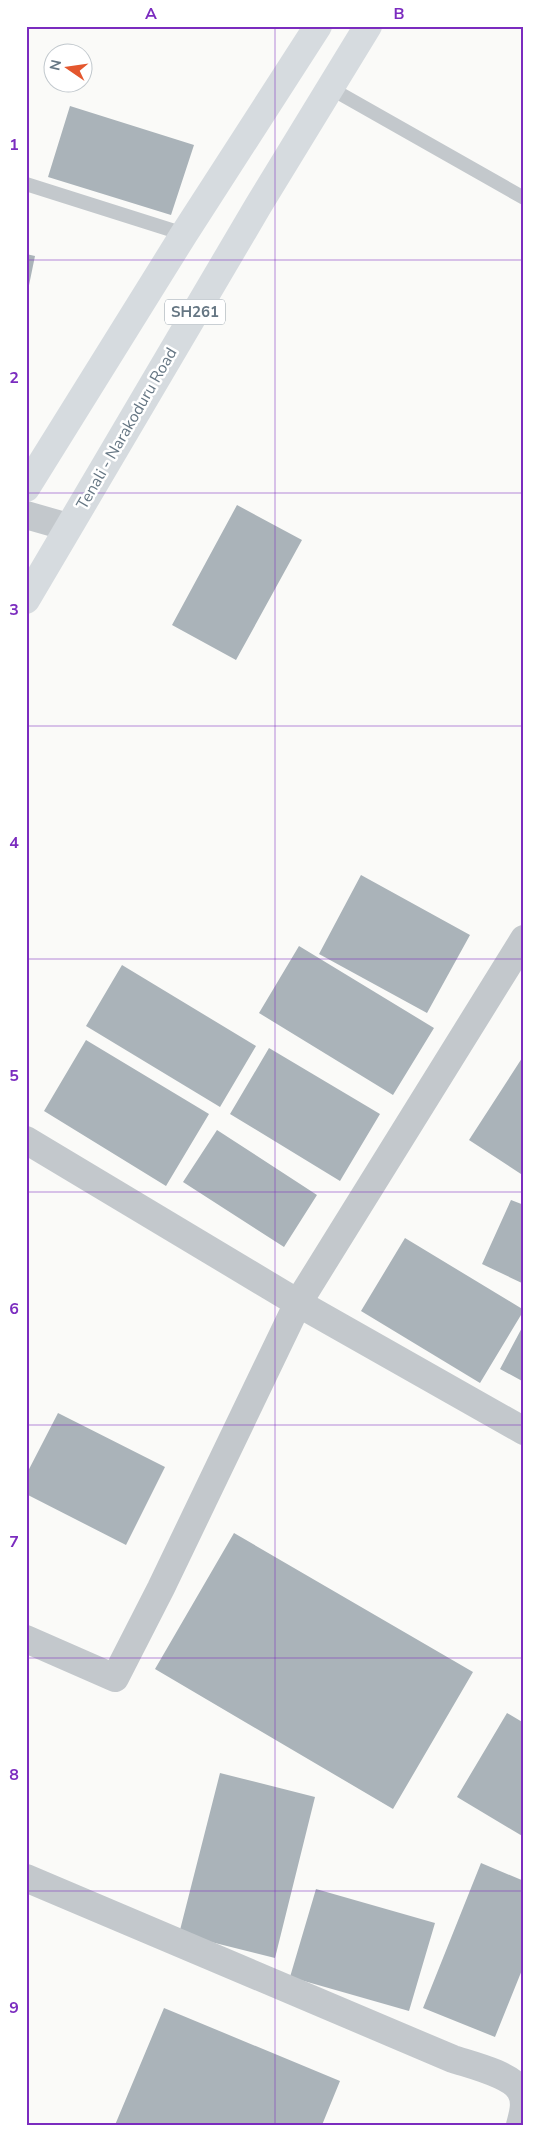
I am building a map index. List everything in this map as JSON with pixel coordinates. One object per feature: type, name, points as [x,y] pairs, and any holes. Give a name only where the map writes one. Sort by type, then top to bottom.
[{"type":"main road","name":"SH261","points":[[26,488],[184,234],[318,26]]},
{"type":"main road","name":"Tenali - Narakoduru Road","points":[[26,600],[258,206],[368,26]]},
{"type":"street","points":[[26,515],[68,527]]},
{"type":"street","points":[[26,1640],[115,1678],[161,1588],[298,1303],[524,939]]},
{"type":"street","points":[[26,1140],[298,1303],[524,1431]]},
{"type":"street","points":[[26,1878],[444,2055],[505,2077],[520,2090],[524,2102],[520,2125]]},
{"type":"lane","points":[[330,88],[524,198]]},
{"type":"lane","points":[[26,184],[184,234]]},
{"type":"building","points":[[70,106],[194,145],[171,215],[48,177]]},
{"type":"building","points":[[26,254],[35,256],[27,295],[26,295]]},
{"type":"building","points":[[237,505],[302,540],[236,660],[172,625]]},
{"type":"building","points":[[361,875],[470,935],[427,1013],[319,954]]},
{"type":"building","points":[[299,946],[434,1028],[393,1095],[259,1013]]},
{"type":"building","points":[[122,965],[256,1046],[220,1107],[86,1026]]},
{"type":"building","points":[[86,1040],[209,1114],[166,1186],[44,1111]]},
{"type":"building","points":[[269,1048],[380,1114],[340,1181],[230,1114]]},
{"type":"building","points":[[524,1055],[524,1176],[469,1140]]},
{"type":"building","points":[[217,1130],[317,1195],[284,1247],[183,1182]]},
{"type":"building","points":[[511,1200],[524,1205],[524,1284],[482,1264]]},
{"type":"building","points":[[405,1238],[524,1310],[480,1383],[361,1311]]},
{"type":"building","points":[[524,1324],[524,1382],[500,1369]]},
{"type":"building","points":[[58,1413],[165,1467],[126,1545],[26,1494],[26,1475]]},
{"type":"building","points":[[234,1533],[473,1672],[393,1809],[155,1669]]},
{"type":"building","points":[[507,1713],[524,1723],[524,1837],[457,1797]]},
{"type":"building","points":[[220,1773],[315,1797],[275,1958],[179,1934]]},
{"type":"building","points":[[481,1863],[524,1881],[524,1965],[495,2037],[423,2008]]},
{"type":"building","points":[[316,1889],[435,1923],[409,2011],[290,1977]]},
{"type":"building","points":[[164,2008],[340,2081],[322,2125],[115,2125]]}]
